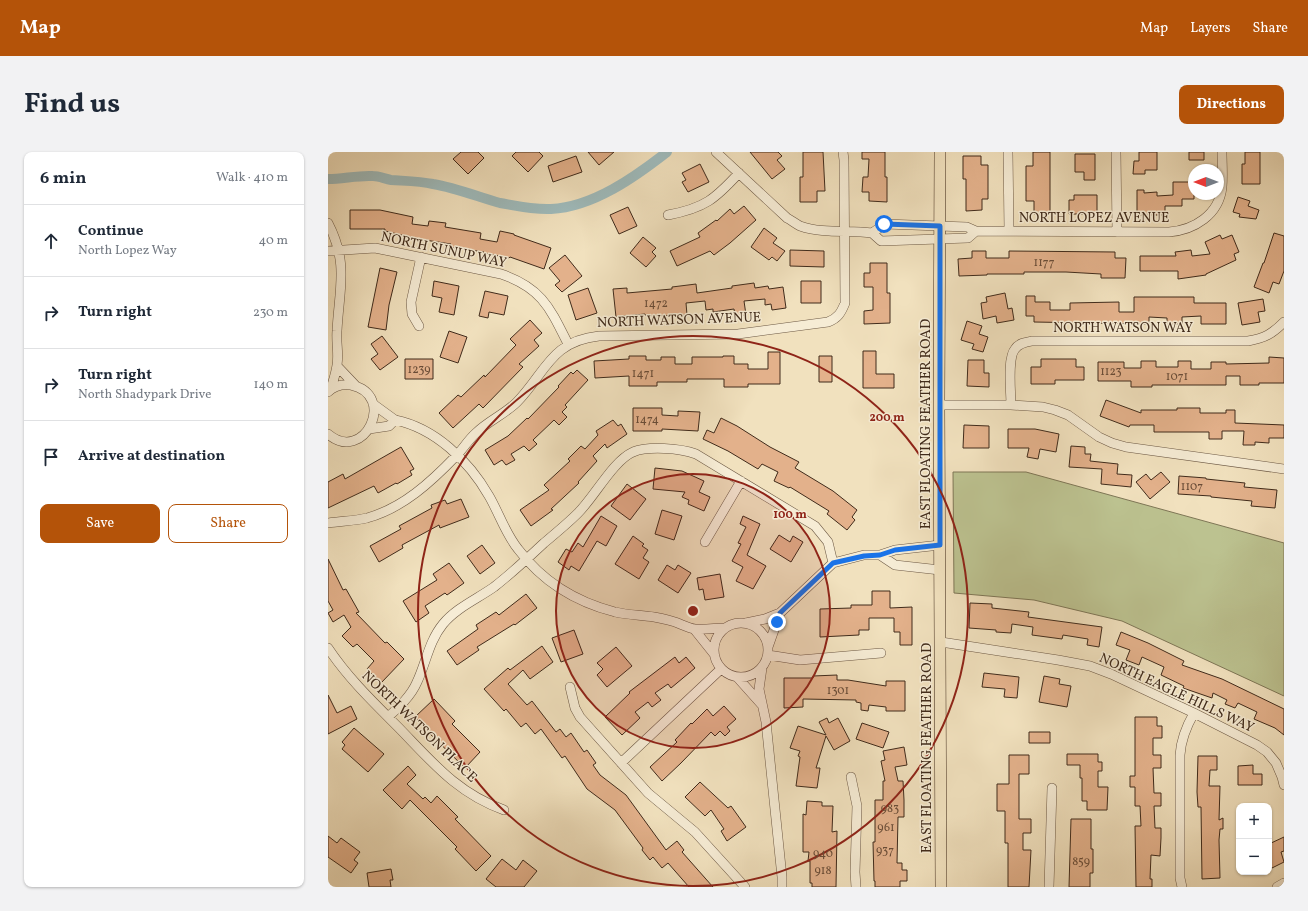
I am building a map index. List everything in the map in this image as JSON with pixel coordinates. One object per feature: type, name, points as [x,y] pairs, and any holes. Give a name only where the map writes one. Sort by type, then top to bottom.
[{"type":"main road","name":"EAST FLOATING FEATHER ROAD","points":[[940,152],[939,405],[941,887]]},
{"type":"street","name":"NORTH LOPEZ AVENUE","points":[[716,152],[787,218],[799,225],[817,230],[855,230],[872,233],[881,241],[968,238],[976,231]]},
{"type":"street","points":[[843,152],[845,231]]},
{"type":"street","points":[[1008,152],[1009,231]]},
{"type":"street","points":[[1116,152],[1117,232]]},
{"type":"street","name":"NORTH LOPEZ AVENUE","points":[[872,233],[884,224],[967,227],[976,231],[1180,231],[1194,226],[1207,216],[1214,208],[1222,188],[1222,152]]},
{"type":"street","points":[[668,215],[688,211],[705,204],[720,193],[740,173]]},
{"type":"street","points":[[328,223],[341,262],[342,284],[336,332],[337,366],[330,390]]},
{"type":"street","name":"NORTH WATSON AVENUE","points":[[568,344],[587,337],[738,334],[828,322],[838,317],[845,303],[845,231]]},
{"type":"street","name":"NORTH SUNUP WAY","points":[[328,251],[375,248],[501,274],[514,279],[526,285],[545,302],[556,318],[568,344]]},
{"type":"street","points":[[419,326],[412,314],[411,302],[421,257]]},
{"type":"street","name":"NORTH WATSON WAY","points":[[1011,405],[1011,359],[1014,349],[1022,343],[1032,341],[1248,341],[1262,339],[1274,332],[1284,322]]},
{"type":"street","points":[[328,523],[368,518],[396,506],[425,486],[457,455],[475,433],[517,402],[549,361],[558,351],[568,344]]},
{"type":"street","points":[[337,366],[356,386]]},
{"type":"street","points":[[328,434],[339,440],[348,441],[356,439],[369,429],[373,421],[374,413],[373,404],[364,390],[348,384],[339,385],[330,390]]},
{"type":"street","points":[[373,404],[395,420],[423,430],[441,441],[457,455],[471,469],[490,497],[508,534],[526,559],[552,583],[562,590],[587,603],[615,612],[655,617],[694,629],[725,628]]},
{"type":"street","points":[[939,405],[1011,405],[1055,410],[1068,415],[1099,437],[1126,447],[1284,469]]},
{"type":"street","points":[[369,429],[389,426],[395,420]]},
{"type":"street","points":[[388,717],[412,692],[429,648],[443,624],[454,613],[490,590],[579,512],[616,465],[633,452],[643,450],[675,449],[686,450],[696,454],[815,526],[828,542],[833,563]]},
{"type":"street","points":[[705,542],[741,481]]},
{"type":"street","points":[[762,668],[751,676],[737,677],[728,675],[721,669],[716,662],[714,654],[716,639],[725,628],[732,624],[765,619],[780,613],[833,563],[864,556],[880,555],[895,550],[940,545]]},
{"type":"street","points":[[880,555],[895,565],[940,570]]},
{"type":"street","points":[[780,613],[762,668],[759,689],[766,722],[782,887]]},
{"type":"street","points":[[746,623],[754,626],[761,632],[766,639],[768,651]]},
{"type":"street","points":[[694,629],[714,654]]},
{"type":"street","name":"NORTH EAGLE HILLS WAY","points":[[941,642],[1090,666],[1111,674],[1258,745],[1276,762],[1284,785]]},
{"type":"street","name":"NORTH WATSON PLACE","points":[[328,648],[352,680],[452,782],[478,800],[504,810]]},
{"type":"street","points":[[768,651],[800,660],[881,653]]},
{"type":"street","points":[[621,763],[721,669]]},
{"type":"street","points":[[737,677],[763,706]]},
{"type":"street","points":[[570,687],[575,708],[580,717],[648,793],[685,822],[745,887]]},
{"type":"street","points":[[1182,887],[1180,878],[1180,755],[1181,742],[1194,713]]},
{"type":"street","points":[[851,777],[857,806],[856,887]]},
{"type":"street","points":[[1049,887],[1052,788]]},
{"type":"street","points":[[1277,887],[1284,883]]},
{"type":"green space","points":[[953,472],[1026,472],[1284,543],[1284,696],[1122,621],[1034,600],[954,593]]},
{"type":"building","points":[[461,152],[478,152],[484,158],[468,174],[453,159]]},
{"type":"building","points":[[516,152],[539,152],[543,156],[528,172],[512,156]]},
{"type":"building","points":[[588,152],[614,152],[599,165]]},
{"type":"building","points":[[750,152],[778,152],[782,156],[777,160],[785,169],[772,179]]},
{"type":"building","points":[[803,152],[823,152],[825,191],[817,191],[817,202],[800,202],[800,177],[803,177]]},
{"type":"building","points":[[862,152],[885,152],[887,202],[869,201],[869,192],[862,192],[863,177],[868,177],[869,159],[862,159]]},
{"type":"building","points":[[1033,152],[1050,152],[1050,214],[1034,214],[1034,201],[1026,201],[1026,166],[1033,166]]},
{"type":"building","points":[[1139,152],[1157,152],[1157,170],[1145,170],[1145,174],[1133,174],[1134,161],[1139,161]]},
{"type":"building","points":[[1189,152],[1204,152],[1204,160],[1189,160]]},
{"type":"building","points":[[1245,152],[1260,152],[1260,184],[1242,184],[1242,164],[1245,164]]},
{"type":"building","points":[[1075,154],[1095,154],[1095,180],[1084,180],[1084,172],[1075,172]]},
{"type":"building","points":[[576,156],[582,172],[553,182],[548,166]]},
{"type":"building","points":[[963,156],[981,156],[981,165],[988,165],[988,199],[982,199],[982,210],[966,211],[966,179],[963,179]]},
{"type":"building","points":[[700,164],[709,182],[688,192],[682,182],[686,180],[682,173]]},
{"type":"building","points":[[1173,182],[1188,182],[1188,199],[1182,199],[1182,206],[1165,206],[1165,215],[1137,215],[1137,190],[1144,190],[1144,193],[1157,192],[1157,196],[1173,195]]},
{"type":"building","points":[[1074,195],[1097,195],[1097,214],[1069,214],[1069,200],[1074,200]]},
{"type":"building","points":[[1238,197],[1250,201],[1248,206],[1259,210],[1256,219],[1239,217],[1240,214],[1233,212]]},
{"type":"building","points":[[744,206],[756,220],[714,255],[710,251],[677,266],[670,251],[700,237],[698,233],[716,220],[717,221],[730,209],[734,214]]},
{"type":"building","points":[[628,207],[637,226],[619,234],[610,215]]},
{"type":"building","points":[[350,210],[380,210],[413,217],[412,224],[428,226],[429,221],[446,223],[445,227],[481,233],[480,239],[497,242],[500,231],[514,234],[551,248],[544,269],[510,257],[450,247],[451,244],[418,239],[385,231],[385,229],[350,229]]},
{"type":"building","points":[[764,228],[777,238],[773,243],[785,251],[777,261],[772,257],[769,260],[751,247]]},
{"type":"building","points":[[1274,233],[1284,236],[1284,271],[1279,284],[1273,282],[1269,293],[1254,287]]},
{"type":"building","points":[[1220,235],[1222,239],[1232,235],[1239,252],[1234,254],[1236,260],[1206,275],[1178,279],[1178,271],[1140,271],[1140,256],[1176,256],[1175,252],[1191,250],[1192,256],[1210,254],[1205,242]]},
{"type":"building","points":[[643,237],[656,248],[652,252],[656,256],[646,267],[630,253]]},
{"type":"building","points":[[790,250],[824,251],[824,267],[790,266]]},
{"type":"building","points":[[972,251],[986,251],[986,258],[1009,258],[1009,251],[1115,252],[1115,258],[1126,258],[1125,278],[1101,278],[1101,274],[1066,272],[1024,272],[1024,274],[959,276],[958,259],[972,258]]},
{"type":"building","points":[[565,255],[582,276],[562,292],[555,285],[560,281],[549,268]]},
{"type":"building","points":[[870,263],[887,263],[887,293],[890,293],[890,323],[864,324],[864,311],[873,310],[873,287],[864,287],[864,273],[870,273]]},
{"type":"building","points":[[380,268],[397,272],[389,305],[386,330],[368,327]]},
{"type":"building","points":[[434,281],[459,286],[454,315],[439,312],[442,298],[432,296]]},
{"type":"building","points":[[801,281],[821,281],[821,303],[801,303]]},
{"type":"building","points":[[754,283],[755,288],[768,286],[769,289],[783,287],[786,308],[772,310],[771,304],[765,305],[765,299],[744,301],[746,315],[735,316],[734,309],[713,312],[713,309],[706,310],[705,301],[686,303],[687,315],[646,316],[645,314],[616,317],[613,289],[627,288],[627,293],[672,289],[672,287],[696,284],[697,293]]},
{"type":"building","points":[[588,288],[597,313],[576,320],[568,295]]},
{"type":"building","points":[[485,291],[508,296],[504,315],[489,312],[488,318],[479,316]]},
{"type":"building","points":[[1005,293],[1008,309],[1012,308],[1014,320],[997,323],[996,316],[983,319],[981,303],[987,302],[986,297]]},
{"type":"building","points":[[1026,296],[1035,296],[1035,302],[1050,302],[1050,310],[1070,310],[1070,303],[1119,302],[1119,312],[1134,312],[1134,297],[1194,297],[1194,303],[1226,303],[1226,324],[1201,324],[1201,316],[1182,317],[1182,324],[1167,324],[1167,318],[1149,317],[1149,324],[1034,322],[1034,316],[1026,316]]},
{"type":"building","points":[[1263,299],[1265,311],[1258,312],[1260,322],[1242,325],[1238,303]]},
{"type":"building","points":[[530,320],[542,333],[534,340],[539,346],[519,364],[523,367],[483,408],[479,404],[453,428],[439,413],[458,395],[461,397],[484,375],[485,377],[516,345],[510,339]]},
{"type":"building","points":[[967,321],[982,326],[979,334],[988,337],[983,352],[972,349],[974,344],[961,340]]},
{"type":"building","points":[[449,331],[467,337],[458,363],[440,357]]},
{"type":"building","points":[[382,336],[398,357],[380,370],[371,359],[378,354],[371,344]]},
{"type":"building","points":[[863,351],[876,351],[876,374],[894,374],[894,388],[863,388]]},
{"type":"building","points":[[768,352],[780,352],[780,384],[748,384],[748,387],[724,387],[724,379],[687,379],[687,382],[657,382],[657,386],[629,386],[629,376],[595,378],[594,361],[629,359],[629,356],[646,356],[646,360],[661,360],[661,357],[675,357],[675,364],[692,364],[692,357],[734,356],[734,364],[748,364],[748,369],[768,369]]},
{"type":"building","points":[[819,356],[832,356],[832,382],[819,382]]},
{"type":"building","points":[[1269,357],[1284,358],[1284,383],[1240,385],[1240,376],[1226,376],[1226,385],[1152,385],[1152,387],[1131,387],[1131,381],[1098,381],[1098,362],[1124,362],[1124,368],[1141,368],[1141,361],[1156,361],[1156,367],[1178,367],[1178,361],[1191,361],[1191,369],[1211,369],[1211,362],[1226,362],[1226,364],[1269,363]]},
{"type":"building","points":[[405,359],[433,359],[433,379],[405,379]]},
{"type":"building","points":[[1041,359],[1076,359],[1076,367],[1084,367],[1084,380],[1055,380],[1055,384],[1031,384],[1031,367],[1041,367]]},
{"type":"building","points":[[968,360],[984,360],[984,373],[989,373],[989,387],[967,386]]},
{"type":"building","points":[[577,370],[588,380],[565,405],[567,407],[562,412],[567,417],[559,425],[554,420],[533,440],[537,444],[529,451],[524,446],[511,454],[515,460],[506,465],[502,460],[494,465],[485,450],[508,436],[527,418],[528,419],[559,387],[558,386],[571,372],[573,374]]},
{"type":"building","points":[[1106,400],[1141,413],[1141,410],[1177,410],[1177,408],[1200,408],[1200,413],[1226,413],[1226,410],[1235,410],[1235,423],[1284,425],[1284,438],[1269,438],[1269,443],[1255,442],[1255,445],[1243,445],[1244,431],[1222,431],[1222,439],[1209,439],[1209,432],[1154,432],[1154,425],[1130,425],[1129,427],[1100,416]]},
{"type":"building","points":[[633,408],[662,408],[662,415],[678,416],[678,411],[700,412],[698,431],[662,429],[662,431],[633,431]]},
{"type":"building","points":[[721,418],[799,462],[795,468],[833,491],[857,510],[852,517],[855,520],[847,530],[827,514],[829,511],[790,487],[789,488],[774,481],[778,472],[762,464],[758,469],[728,451],[703,439],[707,430],[714,433]]},
{"type":"building","points":[[613,420],[618,426],[621,424],[627,434],[607,448],[605,444],[593,456],[597,461],[578,482],[579,483],[551,509],[553,510],[531,526],[520,510],[549,490],[544,485],[570,461],[568,459],[581,446],[585,449],[598,435],[596,431]]},
{"type":"building","points":[[964,425],[989,426],[989,448],[963,448]]},
{"type":"building","points":[[1008,429],[1035,429],[1059,434],[1056,452],[1040,449],[1038,459],[1027,457],[1029,448],[1008,448]]},
{"type":"building","points":[[1071,446],[1085,447],[1085,454],[1091,454],[1090,461],[1118,464],[1117,474],[1132,475],[1131,487],[1101,484],[1102,469],[1069,467]]},
{"type":"building","points":[[401,447],[414,469],[410,471],[412,475],[378,493],[374,486],[328,508],[328,482],[343,474],[345,479]]},
{"type":"building","points":[[655,468],[682,471],[704,481],[699,492],[710,497],[704,511],[688,504],[689,500],[682,497],[685,492],[653,489]]},
{"type":"building","points":[[1161,472],[1170,482],[1150,499],[1136,482],[1146,474],[1151,480]]},
{"type":"building","points":[[1179,476],[1245,483],[1244,487],[1277,490],[1275,508],[1251,506],[1252,501],[1178,494]]},
{"type":"building","points":[[627,484],[646,499],[630,520],[611,506]]},
{"type":"building","points":[[461,499],[469,517],[440,528],[439,525],[402,545],[403,548],[379,562],[370,546],[401,529],[399,526],[432,508],[431,505],[445,500],[447,504]]},
{"type":"building","points":[[662,510],[682,516],[674,540],[655,534]]},
{"type":"building","points":[[601,516],[617,526],[606,546],[597,541],[579,571],[571,566],[569,570],[558,562],[566,549],[572,552],[578,543],[583,547]]},
{"type":"building","points":[[743,516],[760,524],[747,555],[766,566],[753,589],[736,581],[743,567],[732,561],[741,544],[738,543],[746,527],[740,524]]},
{"type":"building","points":[[779,535],[790,542],[793,536],[803,542],[791,562],[770,549]]},
{"type":"building","points":[[633,536],[644,544],[642,546],[648,550],[643,558],[649,562],[639,579],[615,564]]},
{"type":"building","points":[[482,545],[495,563],[480,574],[467,556]]},
{"type":"building","points":[[328,559],[343,590],[346,589],[359,612],[356,613],[385,643],[387,642],[404,659],[381,683],[367,669],[374,661],[357,644],[353,647],[342,636],[351,627],[344,615],[333,622],[328,613],[333,610],[328,601]]},
{"type":"building","points":[[449,563],[464,583],[447,595],[445,593],[425,606],[429,613],[416,622],[403,601],[437,580],[433,574]]},
{"type":"building","points":[[667,565],[675,570],[678,565],[691,573],[678,593],[658,580]]},
{"type":"building","points":[[720,574],[724,597],[705,600],[703,589],[699,590],[697,578]]},
{"type":"building","points":[[872,591],[890,591],[890,608],[912,607],[912,645],[900,645],[900,632],[894,632],[894,618],[869,618],[869,630],[859,630],[859,635],[820,637],[820,609],[851,608],[851,605],[872,605]]},
{"type":"building","points":[[526,594],[537,608],[515,625],[514,624],[477,647],[479,650],[457,665],[447,651],[478,629],[476,625],[496,612],[499,615]]},
{"type":"building","points":[[970,603],[992,604],[992,608],[1029,612],[1028,617],[1102,627],[1099,647],[1087,645],[1088,639],[1063,635],[1062,639],[1032,635],[1033,627],[1012,624],[1011,633],[996,632],[996,630],[969,628]]},
{"type":"building","points":[[574,630],[583,654],[561,662],[552,638]]},
{"type":"building","points":[[1121,632],[1148,643],[1184,661],[1182,665],[1222,679],[1284,709],[1284,735],[1275,728],[1254,719],[1257,712],[1238,703],[1235,708],[1225,704],[1227,700],[1213,693],[1212,698],[1183,688],[1184,686],[1161,675],[1164,667],[1142,657],[1139,665],[1126,660],[1130,650],[1116,645]]},
{"type":"building","points":[[542,646],[553,662],[530,679],[523,670],[508,684],[527,705],[532,701],[556,732],[560,729],[566,737],[571,733],[584,752],[587,750],[596,763],[593,765],[600,775],[626,795],[666,850],[677,841],[684,850],[682,852],[713,887],[689,887],[668,863],[662,868],[653,857],[650,860],[615,810],[587,789],[565,756],[562,758],[541,729],[535,734],[526,723],[521,727],[506,709],[504,711],[484,689],[508,668],[510,670]]},
{"type":"building","points":[[616,647],[632,666],[607,687],[597,675],[603,669],[597,663]]},
{"type":"building","points":[[675,657],[679,663],[686,657],[695,668],[671,688],[668,684],[655,693],[661,700],[652,707],[648,702],[635,712],[640,718],[622,735],[605,717],[630,693],[629,692]]},
{"type":"building","points":[[984,673],[1019,677],[1017,698],[1004,697],[1005,689],[982,687]]},
{"type":"building","points":[[837,675],[837,680],[848,680],[886,686],[886,681],[905,681],[905,711],[886,711],[886,707],[869,705],[868,711],[861,710],[861,703],[856,702],[856,700],[803,699],[803,707],[784,708],[784,678],[813,678],[813,676]]},
{"type":"building","points":[[1044,676],[1060,679],[1059,684],[1071,686],[1067,707],[1039,702]]},
{"type":"building","points":[[328,695],[337,713],[351,706],[357,719],[328,734]]},
{"type":"building","points":[[434,699],[455,721],[452,724],[480,752],[465,768],[425,729],[426,728],[415,717]]},
{"type":"building","points":[[724,706],[736,719],[727,727],[730,731],[725,736],[720,731],[715,736],[711,732],[662,781],[650,767],[677,742],[675,740],[707,709],[713,716]]},
{"type":"building","points":[[1135,717],[1157,717],[1157,726],[1162,726],[1162,738],[1153,738],[1153,755],[1161,755],[1161,768],[1153,768],[1154,793],[1161,793],[1161,806],[1154,806],[1155,828],[1161,828],[1161,838],[1160,856],[1151,855],[1150,879],[1152,879],[1152,887],[1136,887],[1135,826],[1141,826],[1140,806],[1135,806],[1135,787],[1130,787],[1130,776],[1135,776]]},
{"type":"building","points":[[827,718],[829,723],[838,718],[850,741],[834,750],[826,736],[816,768],[820,768],[817,788],[796,786],[800,757],[798,756],[800,751],[790,748],[798,726],[826,735],[819,722]]},
{"type":"building","points":[[862,723],[889,732],[883,748],[856,739]]},
{"type":"building","points":[[354,728],[384,754],[368,772],[342,749],[345,745],[342,742]]},
{"type":"building","points":[[1029,732],[1050,732],[1050,743],[1029,743]]},
{"type":"building","points":[[904,747],[907,765],[895,767],[898,781],[903,781],[904,800],[904,817],[898,817],[897,863],[902,863],[902,870],[907,870],[907,881],[900,881],[900,887],[875,887],[873,842],[875,842],[875,800],[883,800],[883,781],[885,781],[881,761],[885,760],[883,751]]},
{"type":"building","points":[[1067,754],[1098,754],[1098,762],[1102,762],[1102,771],[1098,771],[1098,787],[1108,787],[1107,810],[1087,810],[1087,801],[1082,801],[1082,778],[1080,778],[1080,765],[1067,765]]},
{"type":"building","points":[[1009,755],[1029,755],[1029,774],[1019,774],[1019,819],[1031,819],[1031,833],[1023,833],[1023,850],[1031,850],[1029,887],[1008,887],[1008,843],[1005,843],[1005,811],[997,811],[997,784],[1009,784]]},
{"type":"building","points":[[1198,756],[1217,756],[1217,770],[1210,770],[1209,786],[1220,786],[1219,820],[1223,818],[1223,829],[1220,829],[1219,840],[1220,878],[1202,879],[1201,807],[1198,807],[1197,792]]},
{"type":"building","points":[[1253,765],[1253,774],[1262,774],[1262,785],[1238,785],[1238,766]]},
{"type":"building","points":[[408,766],[416,775],[407,784],[423,799],[425,797],[431,803],[437,796],[458,817],[455,819],[491,856],[476,871],[455,849],[457,847],[410,800],[402,809],[383,790]]},
{"type":"building","points":[[700,782],[728,808],[731,806],[746,827],[727,841],[721,831],[724,829],[711,810],[705,816],[685,797]]},
{"type":"building","points":[[807,801],[822,802],[822,806],[833,806],[832,832],[837,831],[836,887],[812,887],[812,883],[810,883],[810,861],[808,861],[809,852],[803,852],[803,814],[806,815]]},
{"type":"building","points":[[1071,819],[1091,819],[1093,873],[1090,873],[1090,887],[1069,887]]},
{"type":"building","points":[[328,836],[337,843],[341,838],[360,852],[354,860],[358,863],[351,873],[328,857]]},
{"type":"building","points":[[1284,837],[1284,851],[1281,852],[1284,862],[1272,868],[1272,843]]},
{"type":"building","points":[[502,859],[516,870],[523,860],[537,871],[524,887],[496,887],[486,879]]},
{"type":"building","points":[[391,869],[393,880],[390,880],[391,887],[369,887],[367,873]]},
{"type":"waterway","points":[[328,179],[378,176],[391,180],[422,182],[442,186],[500,203],[532,208],[551,209],[567,207],[598,197],[641,171],[667,152]]},
{"type":"route","points":[[777,622],[780,613],[833,563],[864,556],[880,555],[895,550],[940,545],[940,226],[884,224]]}]
